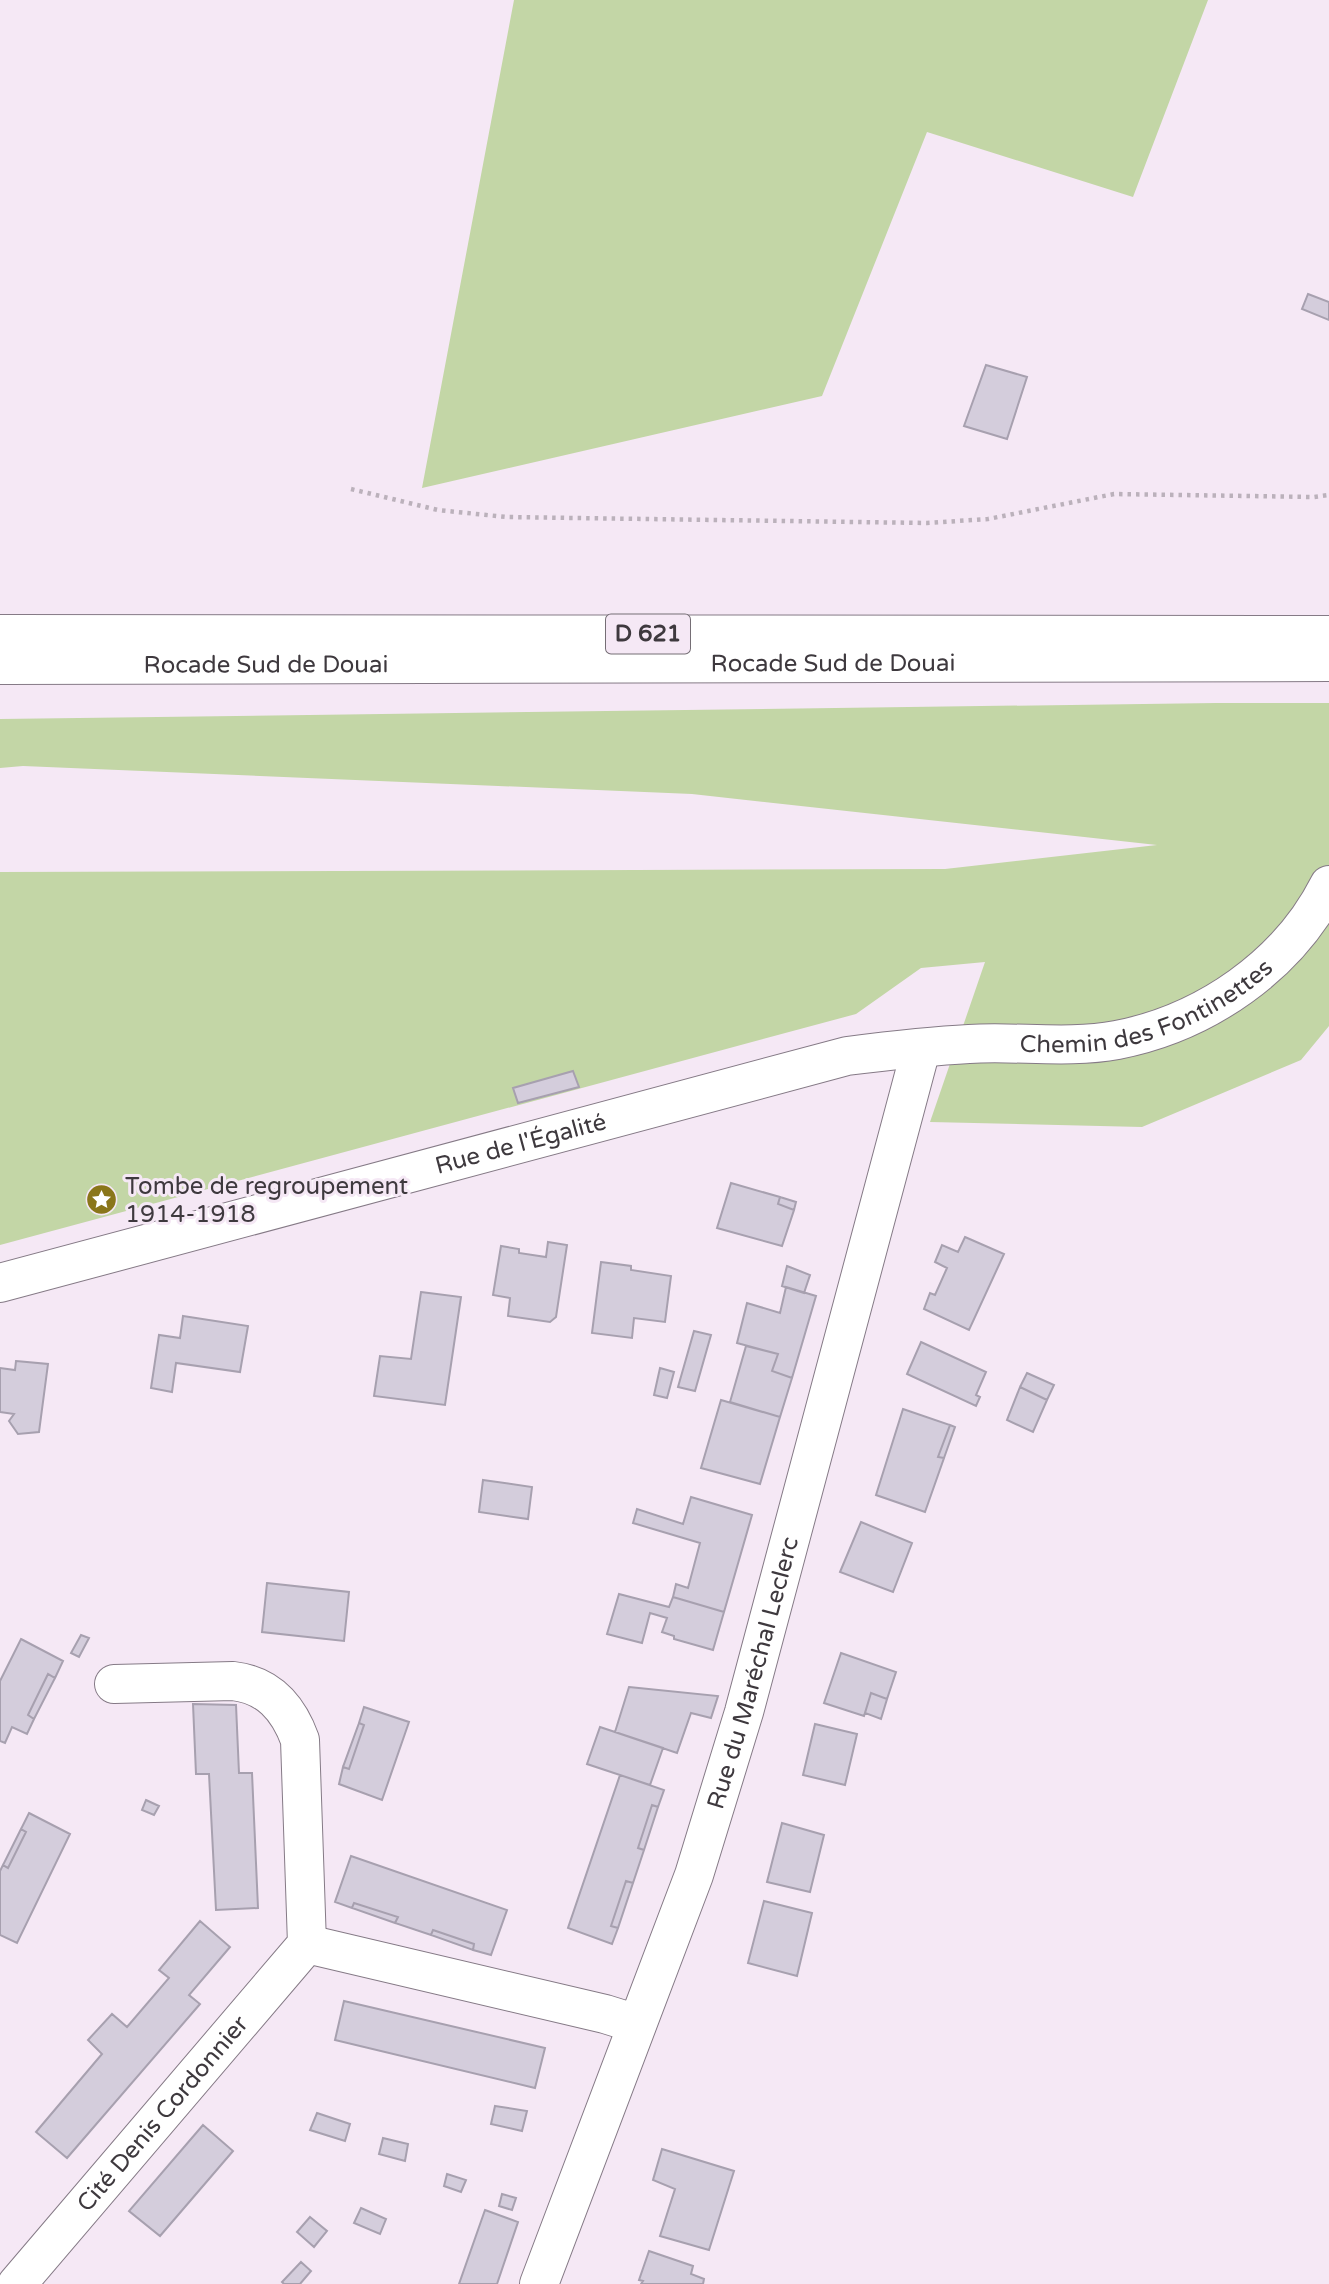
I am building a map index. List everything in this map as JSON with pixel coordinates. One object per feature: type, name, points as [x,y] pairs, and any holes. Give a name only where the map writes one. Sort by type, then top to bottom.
[{"type":"main road","name":"Rocade Sud de Douai","points":[[0,634],[1312,649]]},
{"type":"main road","name":"Rocade Sud de Douai","points":[[0,664],[1312,649]]},
{"type":"main road","name":"Chemin des Fontinettes","points":[[921,1049],[968,1044],[1088,1043],[1116,1040],[1192,1016],[1248,981],[1274,960],[1298,933],[1329,885]]},
{"type":"main road","name":"Rue de l'Égalité","points":[[0,1283],[847,1056],[921,1049]]},
{"type":"main road","name":"Rue du Maréchal Leclerc","points":[[539,2284],[694,1875],[728,1770],[921,1049]]},
{"type":"main road","points":[[114,1684],[248,1682],[269,1693],[282,1705],[300,1740],[307,1944],[605,2014],[637,2024]]},
{"type":"main road","name":"Cité Denis Cordonnier","points":[[17,2284],[307,1944]]},
{"type":"path","points":[[351,489],[438,510],[506,517],[927,523],[988,519],[1114,494],[1329,495]]},
{"type":"green space","points":[[514,0],[1208,0],[1133,197],[927,132],[822,396],[422,488]]},
{"type":"green space","points":[[1329,703],[1329,1026],[1301,1060],[1142,1127],[930,1122],[985,962],[921,968],[856,1014],[0,1245],[0,872],[945,869],[1157,845],[692,794],[23,766],[0,768],[0,719]]},
{"type":"building","points":[[1308,294],[1329,302],[1329,320],[1302,309]]},
{"type":"building","points":[[986,365],[1027,377],[1007,439],[964,426]]},
{"type":"building","points":[[573,1071],[579,1087],[518,1103],[513,1088]]},
{"type":"building","points":[[731,1183],[780,1197],[778,1204],[794,1210],[782,1246],[717,1228]]},
{"type":"building","points":[[780,1197],[796,1202],[794,1210],[778,1204]]},
{"type":"building","points":[[965,1237],[1004,1254],[969,1330],[924,1309],[930,1293],[935,1295],[947,1268],[935,1262],[942,1245],[958,1252]]},
{"type":"building","points":[[548,1242],[567,1245],[556,1317],[550,1322],[508,1316],[510,1298],[493,1295],[501,1246],[519,1249],[519,1253],[546,1257]]},
{"type":"building","points":[[601,1262],[671,1276],[665,1322],[634,1318],[632,1338],[592,1333]]},
{"type":"building","points":[[787,1266],[810,1275],[804,1293],[782,1286]]},
{"type":"building","points":[[786,1287],[816,1296],[792,1378],[772,1371],[778,1354],[737,1343],[747,1303],[780,1313]]},
{"type":"building","points":[[421,1292],[461,1297],[445,1405],[374,1396],[380,1356],[411,1359]]},
{"type":"building","points":[[183,1316],[248,1326],[240,1372],[176,1363],[172,1392],[151,1388],[159,1335],[180,1338]]},
{"type":"building","points":[[694,1331],[711,1335],[695,1391],[678,1387]]},
{"type":"building","points":[[921,1342],[986,1372],[976,1395],[980,1397],[976,1406],[907,1374]]},
{"type":"building","points":[[746,1346],[778,1354],[772,1371],[792,1378],[780,1417],[730,1402]]},
{"type":"building","points":[[16,1361],[48,1364],[39,1432],[18,1434],[9,1421],[14,1414],[0,1412],[0,1368],[15,1370]]},
{"type":"building","points":[[660,1368],[674,1372],[667,1398],[654,1395]]},
{"type":"building","points":[[1027,1373],[1054,1385],[1047,1400],[1020,1387]]},
{"type":"building","points":[[1020,1387],[1047,1400],[1033,1432],[1007,1420]]},
{"type":"building","points":[[721,1400],[780,1417],[760,1484],[701,1468]]},
{"type":"building","points":[[903,1409],[950,1425],[938,1457],[944,1458],[925,1512],[876,1495]]},
{"type":"building","points":[[950,1425],[955,1427],[944,1458],[938,1457]]},
{"type":"building","points":[[483,1480],[532,1487],[528,1519],[479,1512]]},
{"type":"building","points":[[691,1497],[752,1515],[724,1612],[673,1597],[676,1584],[688,1588],[700,1543],[633,1523],[637,1509],[683,1524]]},
{"type":"building","points":[[861,1522],[912,1543],[893,1592],[840,1572]]},
{"type":"building","points":[[267,1583],[349,1592],[344,1641],[262,1632]]},
{"type":"building","points":[[619,1594],[669,1607],[673,1597],[724,1612],[713,1650],[674,1639],[674,1636],[662,1632],[667,1618],[650,1613],[642,1643],[607,1634]]},
{"type":"building","points":[[81,1635],[89,1638],[79,1657],[71,1653]]},
{"type":"building","points":[[21,1639],[63,1661],[55,1678],[48,1674],[28,1715],[34,1719],[27,1734],[12,1727],[5,1743],[0,1741],[0,1681]]},
{"type":"building","points":[[841,1653],[896,1672],[887,1699],[871,1693],[864,1716],[824,1703]]},
{"type":"building","points":[[48,1674],[55,1678],[34,1719],[28,1715]]},
{"type":"building","points":[[629,1687],[718,1696],[711,1718],[691,1713],[677,1753],[615,1732]]},
{"type":"building","points":[[871,1693],[887,1699],[881,1719],[865,1713]]},
{"type":"building","points":[[193,1704],[236,1705],[239,1773],[252,1773],[258,1908],[216,1910],[209,1774],[196,1774]]},
{"type":"building","points":[[364,1707],[409,1722],[382,1800],[339,1784],[343,1767],[349,1769],[364,1725],[359,1723]]},
{"type":"building","points":[[359,1723],[364,1725],[349,1769],[343,1767]]},
{"type":"building","points":[[815,1724],[857,1734],[845,1785],[803,1775]]},
{"type":"building","points":[[600,1727],[663,1748],[650,1785],[587,1764]]},
{"type":"building","points":[[620,1775],[664,1790],[658,1807],[652,1805],[638,1848],[644,1850],[633,1883],[626,1881],[611,1926],[618,1928],[612,1944],[568,1928]]},
{"type":"building","points":[[146,1800],[159,1806],[154,1815],[142,1810]]},
{"type":"building","points":[[652,1805],[658,1807],[644,1850],[638,1848]]},
{"type":"building","points":[[29,1813],[70,1834],[17,1943],[0,1935],[0,1871],[3,1865],[8,1868],[26,1832],[21,1829]]},
{"type":"building","points":[[782,1823],[824,1835],[810,1892],[767,1882]]},
{"type":"building","points":[[21,1829],[26,1832],[8,1868],[3,1865]]},
{"type":"building","points":[[351,1856],[507,1910],[491,1955],[473,1950],[474,1944],[433,1930],[431,1935],[395,1923],[398,1917],[354,1903],[352,1908],[335,1902]]},
{"type":"building","points":[[626,1881],[633,1883],[618,1928],[611,1926]]},
{"type":"building","points":[[764,1901],[812,1913],[797,1976],[748,1963]]},
{"type":"building","points":[[354,1903],[398,1917],[395,1923],[352,1908]]},
{"type":"building","points":[[200,1921],[230,1947],[189,1995],[200,2004],[67,2158],[36,2132],[102,2054],[88,2040],[112,2014],[127,2027],[169,1978],[159,1970]]},
{"type":"building","points":[[433,1930],[474,1944],[473,1950],[431,1935]]},
{"type":"building","points":[[344,2001],[545,2048],[535,2088],[335,2040]]},
{"type":"building","points":[[495,2106],[527,2111],[522,2131],[491,2124]]},
{"type":"building","points":[[317,2113],[350,2124],[345,2141],[310,2130]]},
{"type":"building","points":[[203,2125],[233,2151],[160,2236],[129,2211]]},
{"type":"building","points":[[383,2138],[408,2144],[405,2161],[379,2154]]},
{"type":"building","points":[[662,2149],[734,2171],[709,2250],[660,2236],[675,2189],[653,2180]]},
{"type":"building","points":[[447,2174],[466,2180],[461,2192],[444,2186]]},
{"type":"building","points":[[502,2194],[516,2198],[512,2210],[499,2206]]},
{"type":"building","points":[[361,2208],[386,2219],[380,2234],[354,2223]]},
{"type":"building","points":[[485,2210],[518,2222],[497,2284],[459,2284]]},
{"type":"building","points":[[310,2217],[327,2231],[314,2247],[297,2232]]},
{"type":"building","points":[[649,2251],[693,2266],[691,2274],[704,2279],[703,2284],[641,2284],[643,2281],[639,2280]]},
{"type":"building","points":[[301,2262],[311,2271],[300,2284],[284,2284],[282,2282]]},
{"type":"place","name":"Tombe de regroupement 1914-1918","points":[[102,1200]]}]
